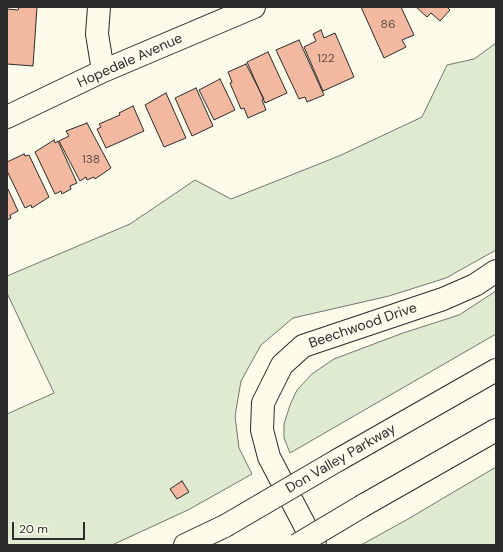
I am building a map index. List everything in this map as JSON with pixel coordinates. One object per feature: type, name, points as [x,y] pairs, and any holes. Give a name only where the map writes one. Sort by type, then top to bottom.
[{"type":"main road","points":[[99,7],[97,34],[103,71]]},
{"type":"main road","name":"Hopedale Avenue","points":[[7,117],[103,71],[254,7]]},
{"type":"main road","name":"Beechwood Drive","points":[[316,545],[269,457],[262,430],[263,403],[282,365],[303,346],[443,299],[475,285],[496,271]]},
{"type":"main road","name":"Don Valley Parkway","points":[[185,545],[225,526],[496,370]]},
{"type":"main road","points":[[296,545],[496,430]]},
{"type":"green space","points":[[496,43],[496,250],[446,278],[389,296],[293,318],[261,345],[241,381],[235,416],[239,448],[252,474],[188,510],[112,545],[7,545],[7,414],[54,393],[7,293],[7,276],[130,224],[195,180],[231,199],[339,156],[422,117],[447,65],[474,59]]},
{"type":"green space","points":[[496,291],[496,334],[290,453],[284,438],[284,424],[297,390],[312,374],[334,359],[403,333],[459,315]]},
{"type":"green space","points":[[496,467],[496,545],[361,545],[408,519]]},
{"type":"building","points":[[19,7],[37,7],[33,66],[7,64],[7,9],[18,10]]},
{"type":"building","points":[[361,7],[401,7],[414,35],[402,40],[406,47],[384,58]]},
{"type":"building","points":[[416,7],[447,7],[450,10],[440,21],[431,13],[427,17]]},
{"type":"building","points":[[321,30],[324,38],[335,33],[354,77],[323,91],[304,47],[316,41],[313,34]]},
{"type":"building","points":[[299,40],[324,95],[307,102],[305,97],[299,99],[276,50]]},
{"type":"building","points":[[268,52],[287,93],[265,103],[247,62]]},
{"type":"building","points":[[246,64],[264,99],[262,100],[266,110],[248,118],[244,108],[241,109],[230,83],[232,82],[228,72]]},
{"type":"building","points":[[220,79],[235,110],[214,120],[199,90]]},
{"type":"building","points":[[196,88],[213,126],[192,136],[175,98]]},
{"type":"building","points":[[166,93],[186,138],[164,147],[145,105]]},
{"type":"building","points":[[133,106],[144,131],[106,148],[97,129],[101,127],[99,124],[120,115],[119,113]]},
{"type":"building","points":[[87,123],[111,168],[95,179],[94,177],[87,180],[86,177],[80,181],[59,141],[69,136],[66,131]]},
{"type":"building","points":[[54,140],[55,143],[58,141],[77,183],[70,186],[71,189],[62,194],[61,191],[55,194],[35,152]]},
{"type":"building","points":[[24,154],[25,156],[29,155],[49,197],[32,208],[31,205],[25,208],[7,171],[7,162]]},
{"type":"building","points":[[7,187],[18,211],[10,215],[11,218],[7,220]]},
{"type":"building","points":[[182,481],[189,492],[177,499],[170,489]]}]
